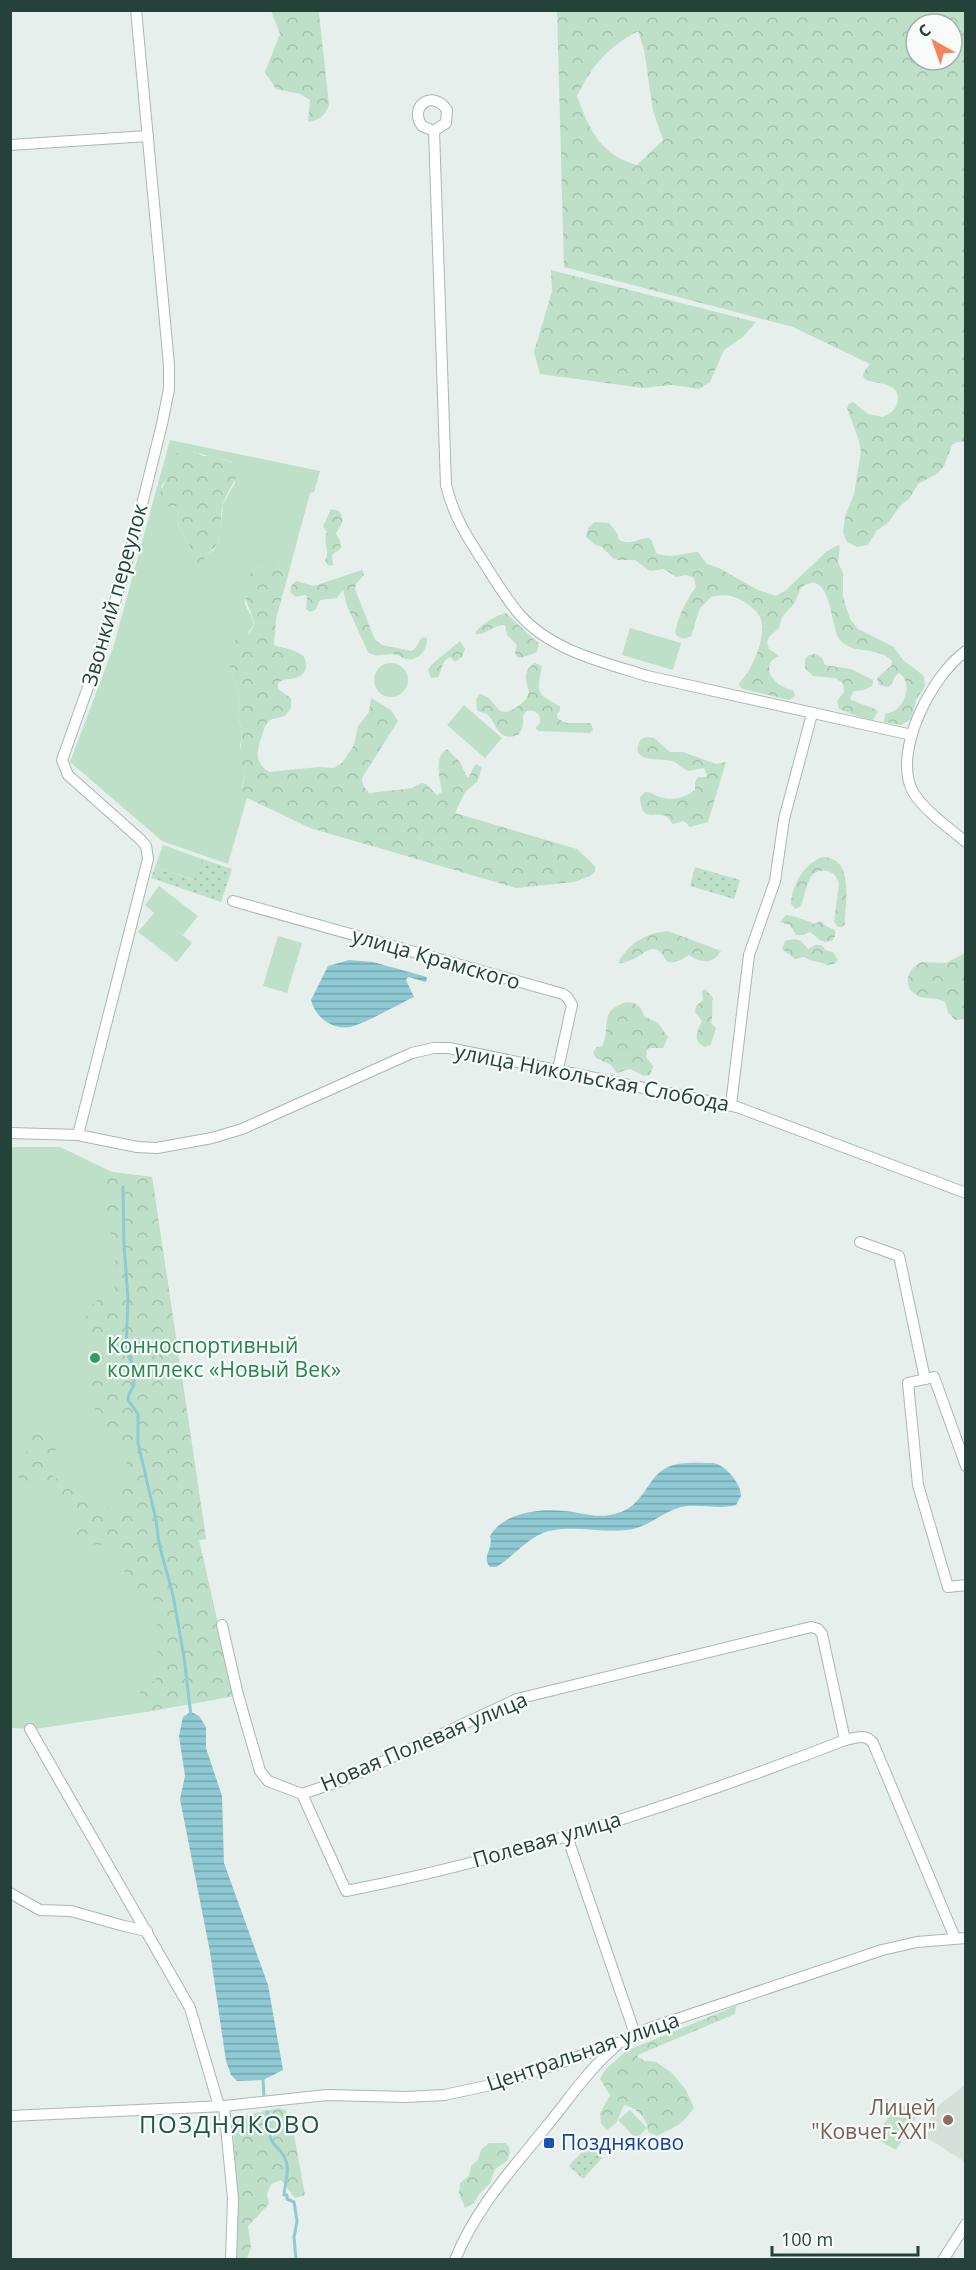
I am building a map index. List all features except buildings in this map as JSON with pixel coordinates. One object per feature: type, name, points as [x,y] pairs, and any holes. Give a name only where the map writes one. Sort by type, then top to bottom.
[{"type":"street","name":"Звонкий переулок","points":[[78,1135],[148,859],[146,846],[141,840],[68,775],[62,760],[97,662],[132,545],[169,389],[169,365],[136,10]]},
{"type":"street","points":[[435,130],[445,471],[452,507],[466,536],[520,615],[540,633],[563,646],[647,676],[912,735]]},
{"type":"street","points":[[10,145],[148,136]]},
{"type":"street","points":[[966,651],[951,662],[938,678],[922,707],[912,735],[908,772],[912,790],[924,805],[966,842]]},
{"type":"street","points":[[731,1105],[749,955],[775,880],[785,814],[812,714]]},
{"type":"street","name":"улица Крамского","points":[[233,901],[562,994],[572,1005],[558,1069]]},
{"type":"street","name":"улица Никольская Слобода","points":[[10,1133],[78,1135],[145,1148],[174,1146],[222,1136],[328,1092],[412,1053],[434,1048],[448,1048],[731,1105],[966,1193]]},
{"type":"street","points":[[860,1242],[899,1256],[925,1379]]},
{"type":"street","points":[[966,1466],[934,1377],[908,1383],[918,1485],[948,1587],[966,1585]]},
{"type":"street","name":"Новая Полевая улица","points":[[222,1625],[238,1695],[260,1771],[268,1781],[302,1794],[343,1780],[517,1699],[811,1627],[818,1629],[822,1634],[845,1740]]},
{"type":"street","points":[[30,1729],[190,2008],[222,2106],[233,2199],[231,2259]]},
{"type":"street","points":[[845,1740],[862,1736],[869,1738],[873,1743],[960,1938]]},
{"type":"street","name":"Полевая улица","points":[[302,1794],[346,1891],[411,1878],[567,1836],[773,1768],[845,1740]]},
{"type":"street","points":[[567,1836],[636,2034]]},
{"type":"street","points":[[10,1893],[40,1910],[71,1911],[147,1931]]},
{"type":"street","name":"Центральная улица","points":[[10,2116],[222,2106],[327,2095],[406,2097],[467,2092],[505,2082],[853,1959],[917,1942],[960,1938]]},
{"type":"street","points":[[455,2259],[476,2217],[509,2172],[591,2071],[621,2042]]},
{"type":"street","points":[[943,2259],[966,2224]]},
{"type":"shaded area","name":"Лицей \"Ковчег-XXI\"","points":[[965,2085],[965,2162],[921,2134],[939,2105]]},
{"type":"green space","points":[[271,11],[320,11],[329,105],[326,112],[315,120],[308,122],[310,100],[300,94],[276,89],[265,72],[280,34]]},
{"type":"green space","points":[[557,11],[965,11],[965,442],[952,445],[944,466],[938,473],[918,484],[909,499],[900,506],[888,523],[877,530],[868,545],[857,547],[847,542],[843,533],[845,517],[854,494],[861,452],[847,408],[853,402],[868,414],[883,417],[895,408],[898,400],[896,392],[891,386],[864,378],[864,372],[870,364],[793,327],[564,267]],"holes":[[[638,31],[644,50],[653,111],[663,140],[637,165],[614,155],[598,139],[586,119],[577,96],[602,58]]]},
{"type":"green space","points":[[551,270],[756,322],[743,337],[724,350],[710,382],[699,389],[671,385],[643,388],[540,374],[534,352],[552,291]]},
{"type":"green space","points":[[170,440],[320,471],[314,492],[310,493],[287,579],[277,564],[260,567],[250,577],[245,602],[253,626],[228,663],[239,695],[238,715],[242,734],[240,746],[245,774],[242,786],[247,798],[228,864],[162,841],[70,762],[113,648]],"holes":[[[192,451],[234,463],[235,483],[223,504],[219,540],[214,550],[205,555],[190,547],[179,528],[177,506],[161,487],[167,477]]]},
{"type":"green space","points":[[182,450],[203,456],[214,456],[234,463],[238,473],[223,504],[217,544],[205,555],[203,567],[193,573],[184,567],[182,557],[190,547],[179,528],[177,506],[166,506],[158,498],[173,456]]},
{"type":"green space","points":[[331,509],[339,511],[342,521],[336,534],[341,548],[332,555],[333,565],[329,566],[325,561],[327,532],[323,526]]},
{"type":"green space","points":[[595,522],[609,523],[617,533],[619,540],[623,542],[649,538],[656,553],[661,555],[672,556],[698,552],[707,564],[719,568],[758,590],[776,596],[786,590],[826,552],[840,546],[838,562],[843,573],[843,597],[850,619],[858,629],[894,647],[903,660],[924,676],[925,686],[916,700],[911,719],[901,725],[884,722],[885,714],[897,709],[904,700],[906,685],[903,676],[899,673],[888,687],[879,685],[877,678],[891,666],[892,661],[879,653],[856,649],[843,643],[838,637],[828,599],[818,584],[811,583],[801,588],[794,604],[782,617],[779,628],[767,642],[769,649],[779,656],[772,661],[769,667],[772,676],[779,684],[793,690],[795,696],[789,700],[743,689],[739,683],[749,670],[762,634],[760,617],[753,608],[735,597],[724,595],[711,597],[700,608],[691,636],[680,638],[675,633],[678,620],[696,587],[694,578],[686,575],[676,577],[664,569],[650,571],[635,560],[613,558],[602,547],[586,537],[588,528]]},
{"type":"green space","points":[[266,564],[277,564],[287,579],[276,619],[274,645],[302,655],[306,665],[305,671],[300,676],[278,683],[278,689],[291,698],[291,708],[288,713],[271,720],[265,726],[258,755],[258,760],[264,768],[269,772],[318,767],[334,768],[342,763],[354,745],[358,726],[369,712],[371,698],[391,710],[398,721],[362,778],[363,785],[369,793],[412,788],[421,783],[426,784],[437,795],[442,792],[439,775],[440,758],[447,749],[460,762],[468,779],[474,766],[477,764],[482,768],[477,782],[465,792],[455,813],[577,849],[595,866],[595,872],[574,882],[516,888],[310,828],[247,798],[242,790],[245,774],[240,755],[242,734],[238,715],[239,695],[228,663],[236,638],[249,633],[254,626],[244,591],[245,581],[252,572]]},
{"type":"green space","points":[[362,570],[364,575],[356,584],[355,589],[375,640],[382,645],[412,651],[423,637],[427,638],[426,646],[418,657],[406,659],[394,654],[377,655],[368,652],[347,606],[343,590],[337,598],[320,600],[315,610],[310,612],[306,609],[307,596],[296,597],[290,592],[291,586],[296,581],[314,586]]},
{"type":"green space","points":[[506,613],[539,644],[537,652],[521,658],[517,657],[515,653],[517,645],[507,635],[505,625],[475,634],[488,621]]},
{"type":"green space","points":[[630,628],[681,643],[673,670],[622,655]]},
{"type":"green space","points":[[460,641],[465,649],[462,657],[455,662],[450,657],[447,659],[438,677],[431,678],[428,670],[431,665]]},
{"type":"green space","points":[[816,654],[822,658],[825,665],[851,669],[873,680],[872,686],[854,691],[850,698],[875,709],[878,712],[873,720],[839,709],[837,701],[844,692],[843,683],[835,678],[813,676],[805,668],[805,659],[809,655]]},
{"type":"green space","points":[[391,663],[403,668],[408,680],[403,692],[391,697],[379,692],[374,680],[379,668]]},
{"type":"green space","points":[[535,663],[542,666],[539,687],[542,695],[560,706],[558,719],[567,723],[591,723],[593,730],[590,733],[538,731],[535,728],[540,721],[539,715],[529,711],[525,712],[520,732],[508,737],[500,733],[487,714],[477,711],[476,699],[480,694],[491,700],[500,711],[510,711],[522,703],[529,691],[527,672]]},
{"type":"green space","points":[[464,705],[502,738],[485,758],[447,725]]},
{"type":"green space","points":[[654,738],[670,752],[683,752],[716,764],[726,762],[708,822],[690,827],[684,821],[673,824],[666,816],[649,815],[643,811],[640,797],[645,792],[665,798],[683,797],[695,790],[698,777],[707,775],[704,768],[688,771],[672,761],[642,756],[638,753],[638,747],[641,739]]},
{"type":"green space","points":[[163,845],[202,859],[195,880],[155,867]]},
{"type":"green space","points":[[823,857],[833,859],[844,873],[846,883],[845,924],[842,927],[838,927],[834,922],[839,884],[831,872],[819,871],[814,874],[810,878],[800,907],[795,909],[791,904],[800,876],[810,864]]},
{"type":"green space","points":[[202,859],[232,869],[221,902],[151,878],[155,867],[194,880]]},
{"type":"green space","points":[[695,867],[740,880],[734,899],[690,886]]},
{"type":"green space","points":[[159,886],[198,916],[183,935],[170,925],[192,943],[177,962],[138,932],[154,913],[145,905]]},
{"type":"green space","points":[[786,915],[814,924],[821,921],[835,930],[835,936],[833,940],[825,942],[810,932],[796,935],[790,925],[780,922]]},
{"type":"green space","points":[[668,931],[721,951],[710,961],[698,960],[689,955],[669,962],[658,950],[650,949],[630,961],[618,963],[627,950],[639,940],[652,934]]},
{"type":"green space","points":[[278,936],[302,943],[287,993],[263,986]]},
{"type":"green space","points":[[794,939],[801,941],[808,949],[815,945],[822,945],[825,950],[833,952],[838,960],[834,964],[827,965],[804,957],[795,959],[782,949],[785,941]]},
{"type":"green space","points":[[965,953],[965,1019],[955,1020],[948,1012],[945,1002],[921,997],[913,992],[909,988],[908,978],[912,969],[921,962],[946,963]]},
{"type":"green space","points":[[705,989],[713,998],[711,1023],[716,1028],[711,1044],[705,1047],[697,1039],[702,1021],[695,1012],[696,1006],[703,1000],[702,991]]},
{"type":"green space","points":[[626,1002],[634,1003],[641,1008],[644,1016],[658,1023],[668,1037],[663,1048],[647,1050],[646,1057],[653,1066],[650,1075],[644,1076],[630,1069],[617,1073],[611,1065],[596,1058],[593,1052],[597,1047],[602,1046],[605,1039],[608,1015],[611,1010]]},
{"type":"green space","name":"Конноспортивный комплекс «Новый Век»","points":[[10,1147],[60,1147],[112,1172],[152,1177],[206,1539],[199,1540],[234,1696],[35,1729],[11,1728]]},
{"type":"green space","points":[[112,1172],[152,1177],[206,1539],[199,1540],[234,1696],[146,1712],[140,1705],[140,1691],[162,1672],[155,1636],[162,1613],[154,1601],[131,1582],[123,1569],[124,1554],[112,1545],[81,1544],[73,1528],[70,1499],[27,1484],[15,1475],[28,1449],[29,1435],[40,1425],[53,1431],[58,1445],[51,1459],[50,1474],[73,1491],[86,1485],[92,1499],[118,1512],[127,1500],[117,1488],[128,1460],[127,1445],[116,1436],[102,1432],[96,1417],[88,1373],[92,1349],[85,1319],[91,1306],[102,1296],[115,1290],[113,1276],[117,1246],[111,1233],[112,1218],[103,1201],[106,1185]]},
{"type":"green space","points":[[736,2006],[735,2014],[637,2057],[645,2061],[656,2062],[672,2073],[686,2090],[694,2108],[685,2119],[657,2136],[648,2132],[648,2127],[641,2114],[624,2105],[616,2123],[607,2130],[601,2123],[600,2113],[610,2095],[600,2079],[605,2070],[626,2051]]},
{"type":"green space","points":[[898,2102],[918,2114],[896,2150],[875,2138]]},
{"type":"green space","points":[[279,2108],[285,2110],[291,2118],[305,2195],[295,2198],[281,2180],[271,2184],[267,2194],[269,2204],[248,2226],[251,2246],[247,2259],[237,2259],[238,2197],[232,2118]]},
{"type":"green space","points":[[630,2110],[647,2128],[636,2139],[618,2120]]},
{"type":"green space","points":[[489,2143],[505,2143],[509,2147],[507,2161],[495,2169],[490,2184],[479,2194],[474,2203],[465,2208],[459,2193],[460,2183],[469,2176],[471,2166],[478,2160],[481,2150]]},
{"type":"green space","points":[[588,2145],[602,2158],[583,2179],[569,2166]]},
{"type":"water","points":[[349,960],[373,962],[427,977],[426,982],[408,977],[406,980],[414,997],[356,1025],[337,1026],[320,1017],[311,1000],[328,966]]},
{"type":"water","points":[[685,1463],[714,1463],[728,1471],[736,1481],[741,1496],[736,1505],[681,1507],[635,1529],[549,1531],[534,1537],[496,1567],[490,1567],[488,1563],[490,1536],[496,1528],[513,1517],[545,1510],[598,1516],[622,1512],[631,1507],[654,1478],[668,1467]]},
{"type":"water","points":[[191,1712],[199,1716],[206,1727],[206,1748],[222,1796],[224,1863],[268,1985],[283,2070],[263,2080],[237,2081],[231,2075],[226,2061],[210,1952],[180,1799],[185,1776],[179,1736],[183,1717]]},
{"type":"waterway","points":[[123,1187],[128,1299],[126,1350],[132,1363],[134,1385],[128,1400],[138,1414],[138,1443],[156,1520],[159,1544],[173,1595],[191,1716]]},
{"type":"waterway","points":[[263,2078],[264,2098]]},
{"type":"waterway","points":[[267,2112],[271,2139],[282,2153],[287,2165],[284,2195],[294,2202],[297,2221],[294,2237],[296,2260]]},
{"type":"place","name":"Конноспортивный комплекс «Новый Век»","points":[[95,1358]]},
{"type":"place","name":"Лицей \"Ковчег-XXI\"","points":[[948,2120]]},
{"type":"place","name":"Поздняково","points":[[549,2143]]},
{"type":"district","name":"ПОЗДНЯКОВО","points":[[230,2125]]}]
